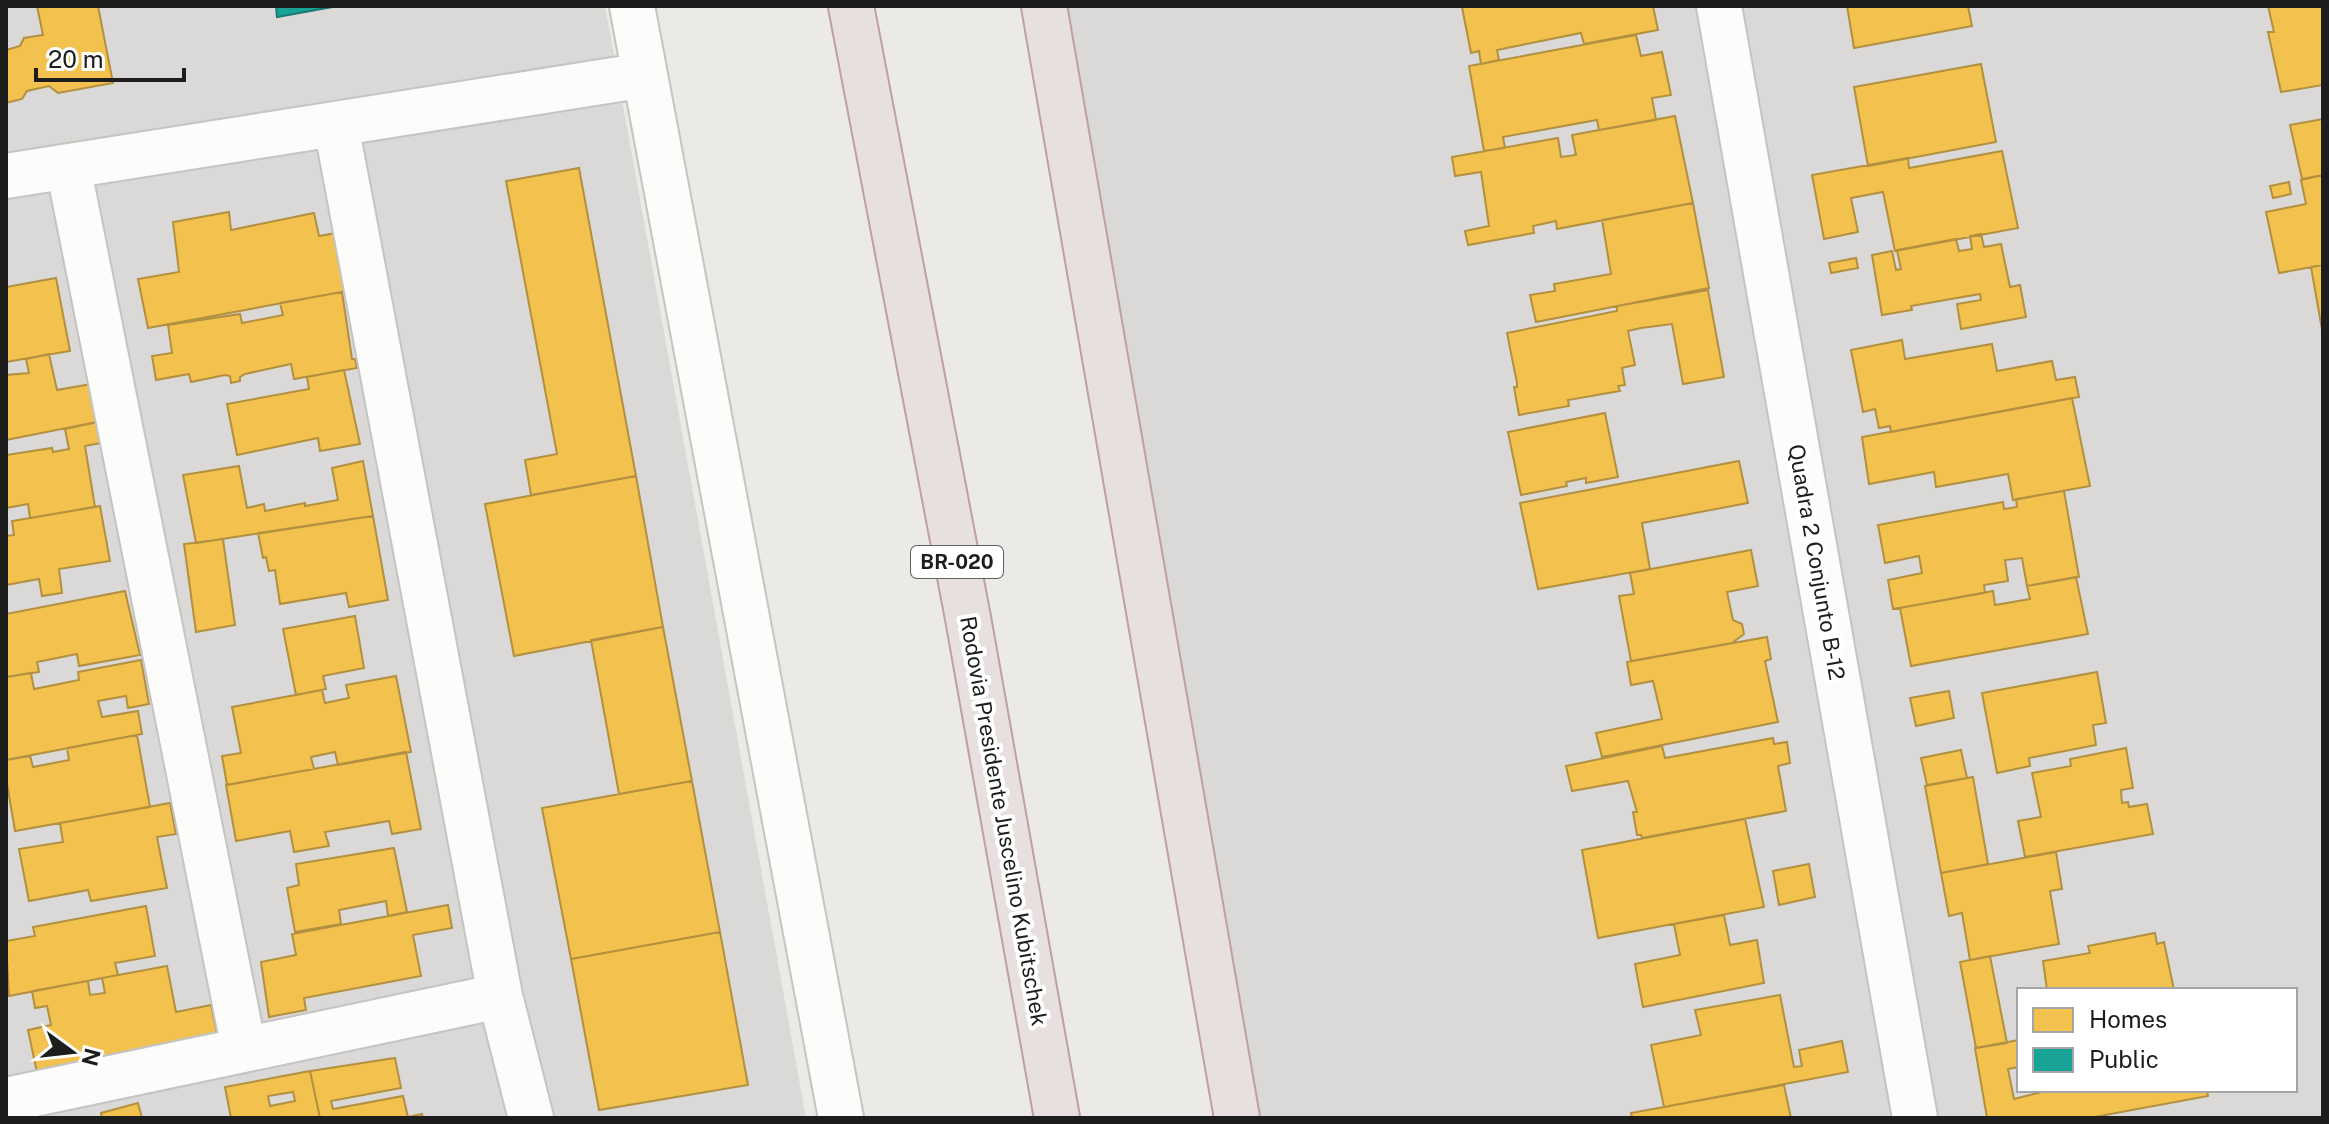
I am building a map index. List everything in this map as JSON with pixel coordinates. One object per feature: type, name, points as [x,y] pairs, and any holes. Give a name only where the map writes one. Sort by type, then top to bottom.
[{"type":"highway","name":"Rodovia Presidente Juscelino Kubitschek","points":[[851,6],[968,618],[1057,1118]]},
{"type":"highway","points":[[1044,6],[1237,1118]]},
{"type":"street","points":[[632,6],[837,1117]]},
{"type":"street","name":"Quadra 2 Conjunto B-12","points":[[1719,6],[1915,1118]]},
{"type":"street","points":[[6,176],[645,75]]},
{"type":"street","points":[[336,125],[500,996],[531,1118]]},
{"type":"street","points":[[68,166],[244,1049]]},
{"type":"street","points":[[6,1100],[500,996]]},
{"type":"shaded area","points":[[6,6],[605,6],[806,1118],[6,1118]]},
{"type":"shaded area","points":[[1043,6],[2323,6],[2323,1118],[1247,1118]]},
{"type":"building: Homes","points":[[37,6],[98,6],[113,83],[58,93],[49,86],[27,91],[22,99],[6,103],[6,50],[20,46],[24,38],[43,35]]},
{"type":"building: Homes","points":[[1653,6],[1658,30],[1584,44],[1581,33],[1497,50],[1499,60],[1481,64],[1479,51],[1471,53],[1462,7]]},
{"type":"building: Homes","points":[[1847,6],[1968,6],[1972,26],[1854,48]]},
{"type":"building: Homes","points":[[2268,6],[2323,6],[2323,85],[2281,92],[2268,32],[2274,32]]},
{"type":"building: Homes","points":[[1636,35],[1641,56],[1662,52],[1671,95],[1652,98],[1656,120],[1599,130],[1597,120],[1503,137],[1505,148],[1484,151],[1469,66]]},
{"type":"building: Homes","points":[[1981,64],[1996,142],[1868,166],[1854,87]]},
{"type":"building: Homes","points":[[1675,116],[1693,203],[1557,229],[1556,221],[1533,226],[1534,233],[1468,245],[1465,231],[1489,226],[1481,172],[1455,176],[1452,157],[1558,138],[1561,157],[1576,155],[1572,135]]},
{"type":"building: Homes","points":[[2323,119],[2323,175],[2302,179],[2290,125]]},
{"type":"building: Homes","points":[[2002,151],[2018,228],[1895,251],[1883,192],[1851,198],[1858,232],[1824,239],[1812,175],[1908,158],[1909,168]]},
{"type":"building: Homes","points":[[579,168],[636,476],[531,495],[525,460],[557,454],[506,181]]},
{"type":"building: Homes","points":[[2323,175],[2323,265],[2279,273],[2266,212],[2306,204],[2301,180]]},
{"type":"building: Homes","points":[[2289,182],[2291,194],[2273,198],[2270,186]]},
{"type":"building: Homes","points":[[1693,203],[1709,288],[1536,322],[1530,295],[1555,291],[1554,284],[1611,274],[1602,220]]},
{"type":"building: Homes","points":[[229,212],[231,230],[314,213],[319,236],[336,233],[347,291],[148,328],[138,279],[179,272],[173,222]]},
{"type":"building: Homes","points":[[1981,234],[1984,247],[2001,244],[2010,287],[2020,285],[2026,317],[1961,329],[1957,304],[1981,300],[1980,294],[1911,306],[1912,310],[1882,315],[1872,255],[1892,251],[1896,270],[1901,269],[1897,250],[1956,239],[1959,251],[1972,249],[1970,236]]},
{"type":"building: Homes","points":[[1856,258],[1858,268],[1831,273],[1829,263]]},
{"type":"building: Homes","points":[[2323,265],[2323,335],[2311,267]]},
{"type":"building: Homes","points":[[56,278],[70,351],[6,362],[6,287]]},
{"type":"building: Homes","points":[[1708,290],[1724,377],[1683,384],[1672,324],[1641,328],[1628,331],[1635,365],[1622,368],[1625,385],[1618,386],[1620,391],[1568,400],[1569,406],[1519,415],[1514,387],[1517,383],[1507,333],[1617,311],[1617,306]]},
{"type":"building: Homes","points":[[342,292],[352,359],[355,359],[357,368],[294,379],[291,364],[245,374],[240,381],[231,383],[230,376],[225,375],[191,382],[189,374],[156,380],[152,356],[172,353],[168,325],[240,314],[242,323],[283,315],[280,303]]},
{"type":"building: Homes","points":[[1902,340],[1905,359],[1992,344],[1997,371],[2052,361],[2056,380],[2075,377],[2079,397],[1891,432],[1890,426],[1879,428],[1875,409],[1863,412],[1851,350]]},
{"type":"building: Homes","points":[[49,354],[57,390],[97,383],[102,421],[6,440],[6,375],[29,373],[26,359]]},
{"type":"building: Homes","points":[[344,370],[360,444],[320,451],[318,438],[237,455],[227,404],[309,389],[307,377]]},
{"type":"building: Homes","points":[[2072,398],[2090,486],[2013,500],[2008,474],[1936,487],[1934,472],[1869,484],[1862,437]]},
{"type":"building: Homes","points":[[1605,413],[1618,477],[1586,483],[1586,478],[1566,482],[1567,486],[1521,495],[1508,432]]},
{"type":"building: Homes","points":[[102,421],[106,442],[85,446],[95,507],[30,518],[28,504],[6,508],[6,455],[52,448],[53,452],[69,449],[65,429]]},
{"type":"building: Homes","points":[[363,461],[373,516],[196,543],[183,475],[239,466],[247,508],[264,504],[265,511],[338,500],[332,468]]},
{"type":"building: Homes","points":[[1739,461],[1748,503],[1642,523],[1650,569],[1538,589],[1520,503]]},
{"type":"building: Homes","points":[[636,476],[663,627],[514,656],[485,504]]},
{"type":"building: Homes","points":[[2064,491],[2079,577],[2027,586],[2022,558],[2005,560],[2008,581],[1984,585],[1985,593],[1893,609],[1888,580],[1922,573],[1919,556],[1885,563],[1878,525],[2003,502],[2004,509],[2017,507],[2016,499]]},
{"type":"building: Homes","points":[[100,506],[110,561],[59,569],[62,593],[42,596],[39,579],[6,585],[6,536],[14,535],[12,521]]},
{"type":"building: Homes","points":[[373,516],[388,600],[349,607],[346,593],[280,604],[275,570],[269,571],[266,557],[263,558],[258,533]]},
{"type":"building: Homes","points":[[223,539],[235,625],[196,632],[184,544]]},
{"type":"building: Homes","points":[[1751,550],[1758,586],[1727,592],[1733,620],[1742,624],[1744,634],[1732,643],[1631,661],[1619,596],[1634,594],[1630,573]]},
{"type":"building: Homes","points":[[2076,577],[2088,634],[1911,666],[1900,608],[1993,591],[1995,605],[2030,599],[2027,586]]},
{"type":"building: Homes","points":[[125,591],[140,655],[79,666],[77,654],[37,662],[39,672],[6,677],[6,614]]},
{"type":"building: Homes","points":[[355,616],[364,668],[323,676],[326,689],[296,695],[283,629]]},
{"type":"building: Homes","points":[[663,627],[692,781],[619,794],[591,640]]},
{"type":"building: Homes","points":[[1767,637],[1771,659],[1765,661],[1778,722],[1602,757],[1596,733],[1662,719],[1653,681],[1631,685],[1627,662]]},
{"type":"building: Homes","points":[[141,660],[149,704],[128,708],[126,696],[98,701],[102,717],[138,711],[142,734],[6,760],[6,677],[31,673],[34,689],[79,680],[78,672]]},
{"type":"building: Homes","points":[[2097,672],[2106,723],[2093,725],[2096,745],[2029,758],[2030,766],[1997,773],[1982,693]]},
{"type":"building: Homes","points":[[396,676],[411,752],[338,765],[335,752],[311,757],[314,769],[227,785],[222,756],[241,753],[232,707],[322,690],[325,703],[349,698],[346,685]]},
{"type":"building: Homes","points":[[1949,691],[1954,718],[1916,726],[1910,698]]},
{"type":"building: Homes","points":[[137,735],[150,807],[15,831],[6,760],[30,756],[33,767],[69,760],[67,748]]},
{"type":"building: Homes","points":[[1773,738],[1774,744],[1787,742],[1790,763],[1778,766],[1786,811],[1642,838],[1637,835],[1633,812],[1637,812],[1628,781],[1572,791],[1566,766],[1662,746],[1665,758]]},
{"type":"building: Homes","points":[[2126,748],[2133,788],[2121,790],[2122,803],[2128,802],[2129,807],[2147,804],[2153,834],[2025,857],[2018,821],[2041,817],[2032,773],[2071,766],[2070,759]]},
{"type":"building: Homes","points":[[1961,750],[1967,778],[1927,785],[1921,758]]},
{"type":"building: Homes","points":[[406,752],[421,829],[392,834],[389,821],[325,832],[329,846],[294,852],[290,831],[236,841],[226,785]]},
{"type":"building: Homes","points":[[1973,777],[1988,864],[1941,873],[1925,786]]},
{"type":"building: Homes","points":[[692,781],[720,932],[571,959],[542,808]]},
{"type":"building: Homes","points":[[170,803],[176,834],[157,837],[167,888],[91,901],[88,890],[29,901],[19,849],[63,842],[60,823]]},
{"type":"building: Homes","points":[[1745,819],[1764,907],[1598,938],[1582,850]]},
{"type":"building: Homes","points":[[394,848],[407,912],[388,916],[386,901],[339,910],[341,924],[295,932],[287,888],[299,885],[296,864]]},
{"type":"building: Homes","points":[[2056,852],[2062,889],[2050,891],[2059,944],[1970,960],[1962,913],[1949,916],[1941,873]]},
{"type":"building: Homes","points":[[1809,864],[1815,897],[1779,905],[1773,871]]},
{"type":"building: Homes","points":[[448,905],[452,928],[413,935],[421,976],[304,998],[306,1010],[269,1017],[261,962],[296,955],[292,934]]},
{"type":"building: Homes","points":[[146,906],[155,956],[115,963],[118,975],[9,996],[6,941],[35,936],[33,927]]},
{"type":"building: Homes","points":[[1724,915],[1730,945],[1757,940],[1764,983],[1643,1007],[1635,964],[1680,955],[1674,924]]},
{"type":"building: Homes","points":[[720,932],[748,1085],[599,1110],[571,959]]},
{"type":"building: Homes","points":[[2155,933],[2157,944],[2164,942],[2174,988],[2047,988],[2043,961],[2090,953],[2088,946]]},
{"type":"building: Homes","points":[[1990,956],[2007,1043],[1976,1048],[1960,962]]},
{"type":"building: Homes","points":[[167,966],[176,1012],[211,1005],[219,1042],[39,1082],[28,1030],[51,1025],[47,1006],[35,1008],[32,991],[88,981],[90,995],[105,993],[102,978]]},
{"type":"building: Homes","points":[[1780,995],[1794,1067],[1802,1066],[1799,1050],[1842,1041],[1848,1072],[1664,1107],[1651,1045],[1701,1035],[1695,1010]]},
{"type":"building: Homes","points":[[2017,1040],[2017,1067],[2008,1069],[2014,1099],[2042,1092],[2207,1092],[2208,1096],[2089,1118],[1987,1118],[1975,1048]]},
{"type":"building: Homes","points":[[395,1058],[401,1088],[331,1101],[333,1109],[403,1096],[408,1117],[422,1114],[423,1118],[320,1118],[310,1071]]},
{"type":"building: Homes","points":[[310,1071],[320,1118],[231,1118],[225,1087]],"holes":[[[293,1092],[295,1101],[270,1106],[268,1096]]]},
{"type":"building: Homes","points":[[1784,1085],[1791,1118],[1632,1118],[1631,1113]]},
{"type":"building: Homes","points":[[138,1103],[142,1118],[102,1118],[101,1113]]},
{"type":"building: Public","points":[[276,6],[338,6],[277,17]]}]
